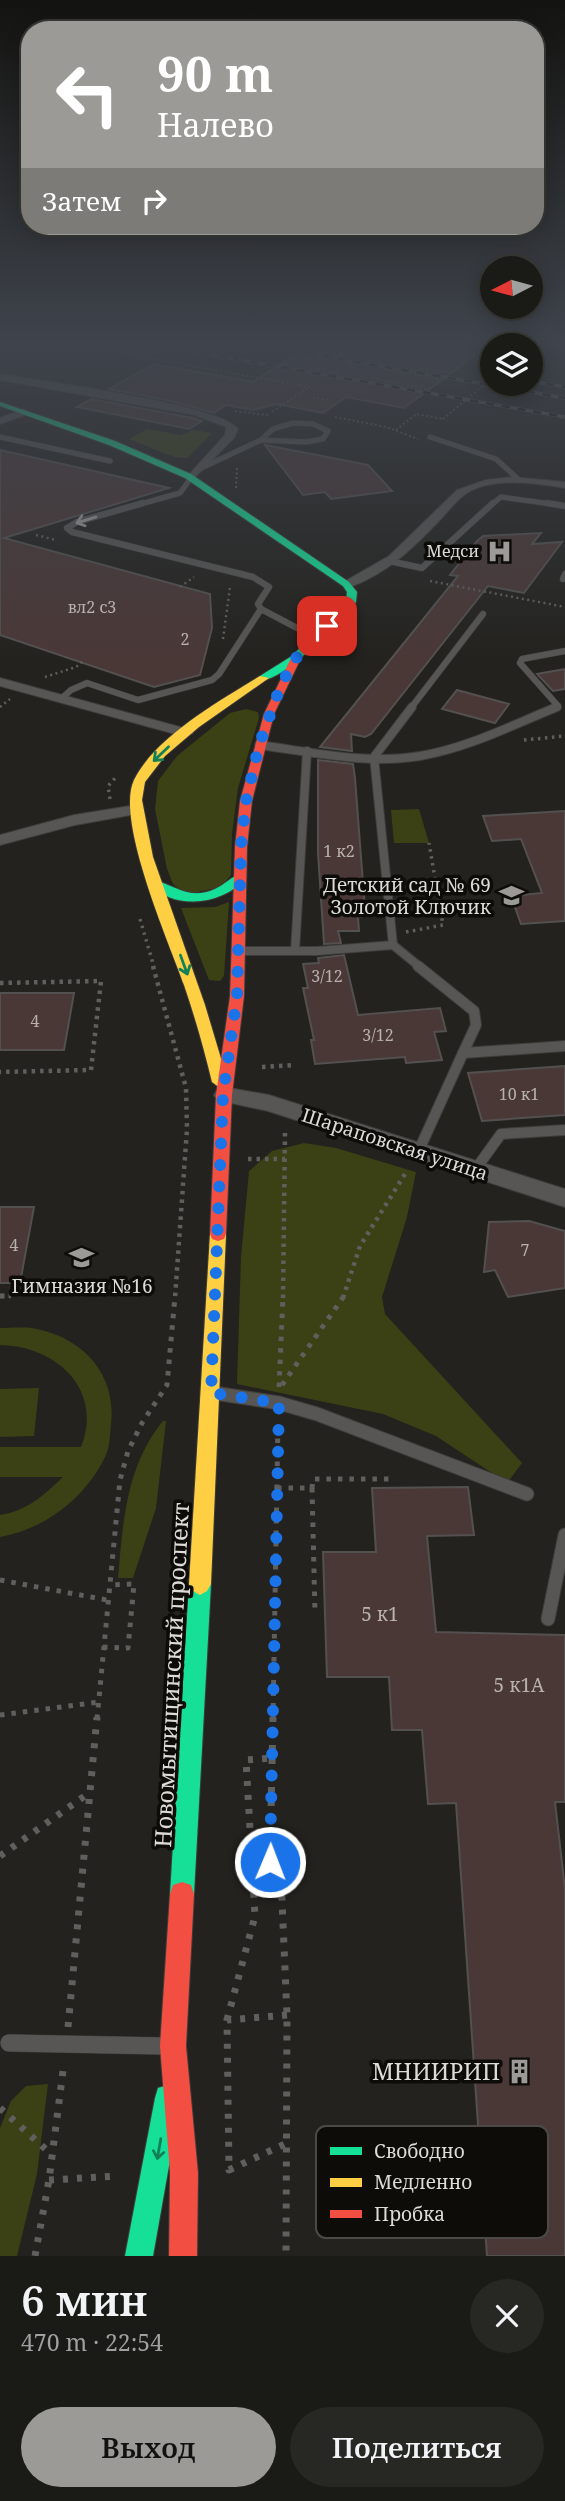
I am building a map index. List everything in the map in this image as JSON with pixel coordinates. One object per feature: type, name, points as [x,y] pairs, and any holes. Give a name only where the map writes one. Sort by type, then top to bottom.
[{"type":"main road","points":[[133,450],[195,473],[346,584]]},
{"type":"main road","name":"Новомытищинский проспект","points":[[223,1095],[198,1004],[155,884],[135,797],[144,772],[155,759],[215,710],[296,658],[316,638],[351,602],[352,592],[346,584]]},
{"type":"main road","name":"Новомытищинский проспект","points":[[183,2256],[184,2173],[173,2051],[211,1393],[223,1095],[236,1008],[240,877],[246,801],[269,715],[296,658]]},
{"type":"main road","points":[[215,710],[244,704],[263,708],[269,715]]},
{"type":"main road","points":[[155,884],[174,898],[202,900],[219,895],[240,877]]},
{"type":"main road","points":[[139,2256],[167,2102],[173,2051]]},
{"type":"street","points":[[195,473],[216,450]]},
{"type":"street","points":[[346,584],[363,579],[389,562],[461,492],[483,484],[518,479],[565,485]]},
{"type":"street","points":[[0,682],[186,733]]},
{"type":"street","points":[[0,841],[74,820],[136,810]]},
{"type":"street","name":"Шараповская улица","points":[[223,1095],[269,1103],[565,1198]]},
{"type":"lane","points":[[61,450],[110,461]]},
{"type":"lane","points":[[240,450],[195,473],[180,493],[77,522],[67,528],[72,532],[253,577],[269,587],[258,604],[261,609],[316,638]]},
{"type":"lane","points":[[470,450],[496,459],[518,479]]},
{"type":"lane","points":[[389,562],[422,568],[501,497],[565,506]]},
{"type":"lane","points":[[61,699],[71,690],[87,683],[138,700],[212,680],[261,609]]},
{"type":"lane","points":[[419,1150],[476,1025],[474,1011],[392,940],[374,757],[482,614]]},
{"type":"lane","points":[[259,745],[374,757],[417,756],[451,749],[558,706],[520,663],[522,659],[565,651]]},
{"type":"lane","points":[[295,951],[307,751]]},
{"type":"lane","points":[[239,951],[295,951],[392,940]]},
{"type":"lane","points":[[463,1053],[565,1046]]},
{"type":"lane","points":[[475,1170],[501,1134],[565,1130]]},
{"type":"lane","points":[[211,1393],[279,1403],[317,1413],[527,1494]]},
{"type":"lane","points":[[548,1619],[565,1535]]},
{"type":"lane","points":[[9,2043],[173,2051]]},
{"type":"path","points":[[237,488],[234,486],[238,463]]},
{"type":"path","points":[[36,535],[66,543]]},
{"type":"path","points":[[180,587],[194,577],[181,573]]},
{"type":"path","points":[[419,579],[565,607]]},
{"type":"path","points":[[219,584],[232,587],[223,640]]},
{"type":"path","points":[[43,677],[76,667],[82,662]]},
{"type":"path","points":[[0,693],[13,696]]},
{"type":"path","points":[[112,813],[108,786],[125,766]]},
{"type":"path","points":[[392,940],[443,925],[429,843]]},
{"type":"path","points":[[35,2256],[49,2180],[66,2044],[120,1480],[128,1451],[142,1423],[167,1385],[185,1161],[186,1088],[183,1069],[139,914]]},
{"type":"path","points":[[0,983],[101,981],[91,1070],[0,1072]]},
{"type":"path","points":[[262,1067],[294,1065]]},
{"type":"path","points":[[285,1133],[270,1862],[281,1878],[287,2015],[286,2256]]},
{"type":"path","points":[[222,1159],[285,1159]]},
{"type":"path","points":[[185,1161],[197,1160]]},
{"type":"path","points":[[279,1388],[344,1299],[360,1245],[405,1174]]},
{"type":"path","points":[[0,1296],[11,1296]]},
{"type":"path","points":[[316,1613],[313,1479],[393,1479]]},
{"type":"path","points":[[277,1488],[312,1488]]},
{"type":"path","points":[[0,1580],[107,1600]]},
{"type":"path","points":[[103,1647],[128,1648],[134,1584],[108,1585]]},
{"type":"path","points":[[0,1714],[99,1702]]},
{"type":"path","points":[[272,1758],[246,1760],[255,1916],[228,2020],[229,2170],[287,2143]]},
{"type":"path","points":[[0,1856],[90,1793]]},
{"type":"path","points":[[228,2020],[287,2015]]},
{"type":"path","points":[[0,2108],[52,2154]]},
{"type":"path","points":[[49,2180],[117,2176]]},
{"type":"green space","points":[[157,450],[195,450],[187,458],[174,457]]},
{"type":"green space","points":[[246,709],[258,712],[259,718],[238,788],[232,834],[231,875],[221,887],[193,893],[179,889],[173,884],[167,869],[155,809],[158,781],[177,756],[230,713]]},
{"type":"green space","points":[[419,809],[429,843],[394,843],[391,810]]},
{"type":"green space","points":[[229,902],[224,976],[220,981],[209,980],[181,908],[215,907]]},
{"type":"green space","points":[[304,1143],[336,1148],[416,1172],[407,1217],[382,1297],[385,1314],[522,1463],[507,1483],[436,1436],[383,1414],[237,1384],[241,1257],[249,1171],[272,1151]]},
{"type":"green space","points":[[0,1328],[32,1328],[50,1332],[80,1348],[102,1373],[111,1406],[107,1451],[98,1471],[76,1498],[33,1527],[0,1537],[0,1515],[27,1506],[63,1477],[0,1477],[0,1447],[81,1447],[86,1426],[86,1407],[80,1390],[70,1375],[56,1362],[21,1347],[0,1345]]},
{"type":"green space","points":[[39,1388],[34,1436],[0,1437],[0,1389]]},
{"type":"green space","points":[[163,1421],[166,1421],[156,1508],[133,1578],[118,1578],[128,1495],[141,1457]]},
{"type":"green space","points":[[48,2084],[37,2174],[17,2256],[0,2256],[0,2128],[11,2101],[26,2086]]},
{"type":"building","points":[[0,450],[169,488],[4,538],[210,594],[212,628],[200,675],[154,687],[0,635]]},
{"type":"building","points":[[269,450],[292,450],[368,465],[392,491],[331,499],[325,492],[303,495]]},
{"type":"building","points":[[541,533],[532,544],[562,542],[524,593],[488,586],[371,734],[365,737],[351,734],[352,751],[320,747],[458,576],[450,575],[477,541],[483,536]]},
{"type":"building","points":[[565,669],[565,689],[553,691],[537,674]]},
{"type":"building","points":[[457,690],[509,704],[495,723],[442,709]]},
{"type":"building","points":[[318,760],[353,764],[355,778],[365,910],[362,910],[362,917],[358,917],[359,931],[338,931],[341,943],[324,944],[318,853]]},
{"type":"building","points":[[565,811],[565,921],[521,924],[511,896],[542,893],[521,839],[492,841],[483,816]]},
{"type":"building","points":[[344,955],[358,1015],[440,1008],[446,1031],[434,1032],[442,1060],[406,1063],[405,1057],[315,1064],[311,1040],[314,1040],[303,988],[308,988],[303,964],[319,963],[318,958]]},
{"type":"building","points":[[0,993],[74,993],[64,1050],[0,1050]]},
{"type":"building","points":[[565,1066],[565,1115],[482,1121],[468,1073]]},
{"type":"building","points":[[0,1207],[34,1207],[20,1283],[0,1283]]},
{"type":"building","points":[[529,1221],[565,1231],[565,1288],[508,1297],[495,1270],[484,1272],[489,1222]]},
{"type":"building","points":[[468,1487],[474,1535],[427,1536],[436,1632],[565,1635],[565,1802],[555,1802],[565,1889],[565,2256],[487,2256],[486,2238],[548,2238],[548,2126],[478,2126],[456,1803],[428,1804],[422,1730],[392,1730],[389,1677],[327,1677],[323,1552],[376,1552],[372,1488]]},
{"type":"traffic: fast","points":[[129,450],[188,476],[346,584],[352,592],[351,602],[296,658],[264,678]]},
{"type":"traffic: fast","points":[[155,884],[177,895],[199,898],[220,892],[240,878]]},
{"type":"traffic: fast","points":[[182,1894],[200,1584]]},
{"type":"traffic: fast","points":[[139,2256],[168,2098]]},
{"type":"traffic: slow","points":[[220,1082],[198,1005],[146,857],[136,800],[139,782],[161,754],[195,724],[264,678]]},
{"type":"traffic: slow","points":[[200,1584],[218,1234]]},
{"type":"traffic: jam","points":[[218,1234],[224,1095],[237,996],[241,847],[246,801],[269,714],[296,658]]},
{"type":"traffic: jam","points":[[182,1894],[173,2046],[184,2173],[183,2256]]},
{"type":"place","name":"Медси","points":[[499,551]]},
{"type":"place","name":"Детский сад № 69 Золотой Ключик","points":[[511,896]]},
{"type":"place","name":"Гимназия №16","points":[[82,1258]]},
{"type":"place","name":"МНИИРИП","points":[[520,2072]]},
{"type":"route","points":[[270,1862],[279,1403],[211,1393],[223,1095],[237,996],[241,846],[251,775],[281,685],[296,658],[327,626]]}]
